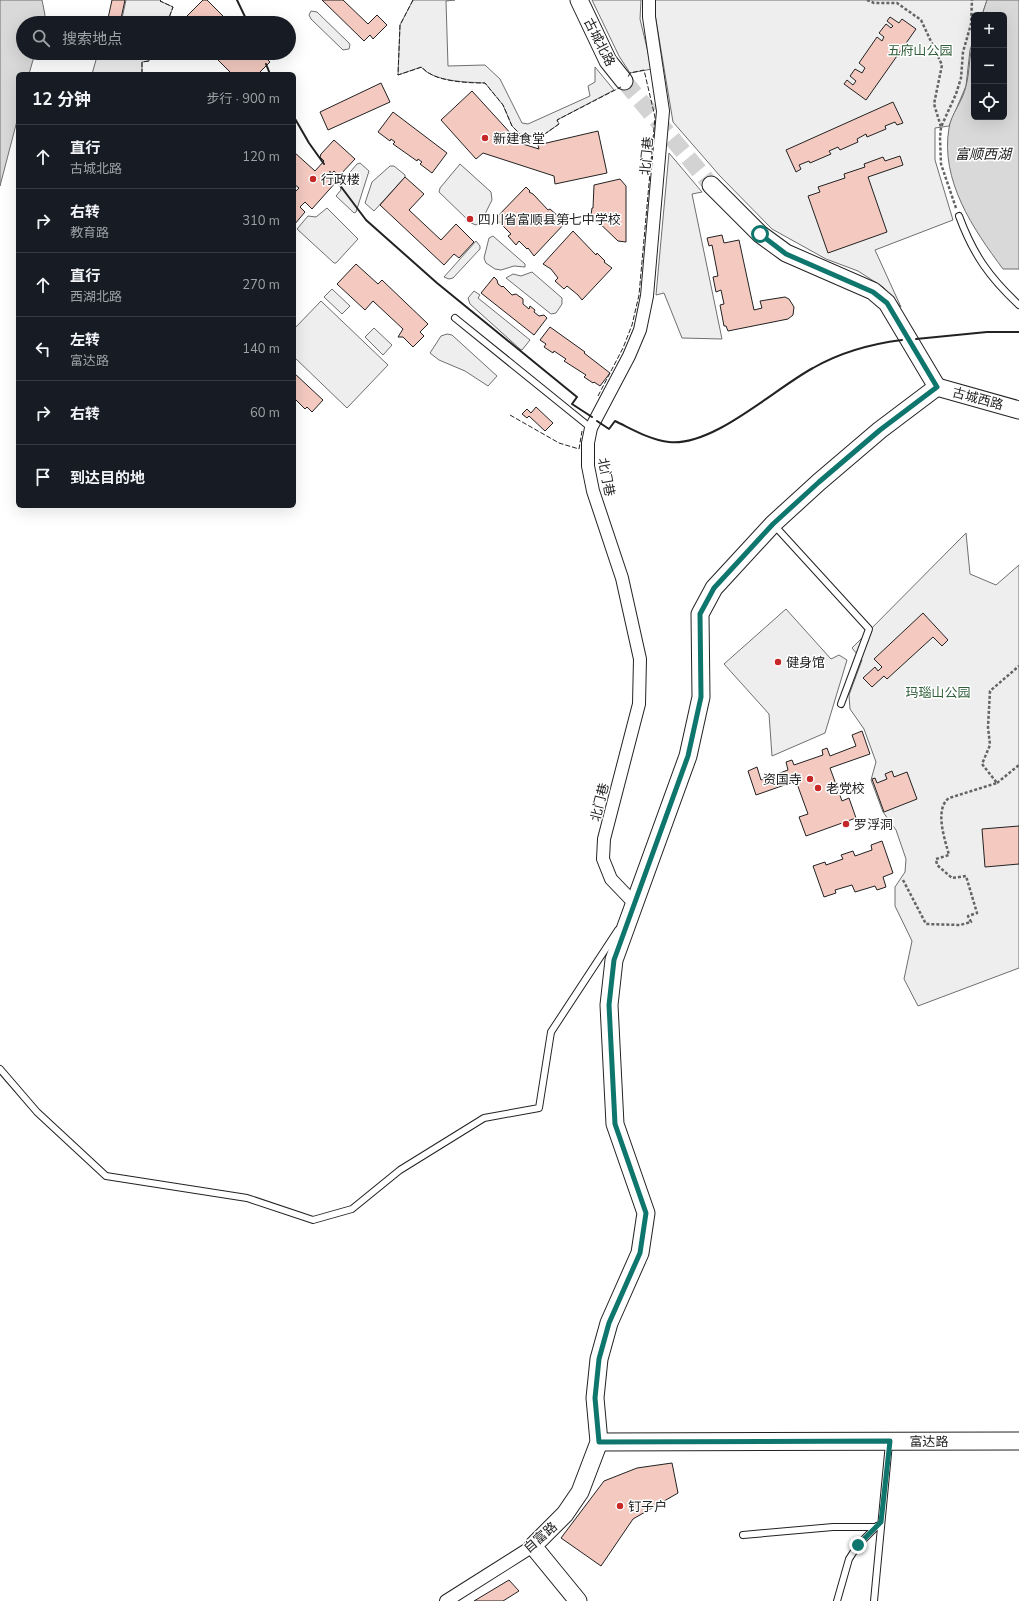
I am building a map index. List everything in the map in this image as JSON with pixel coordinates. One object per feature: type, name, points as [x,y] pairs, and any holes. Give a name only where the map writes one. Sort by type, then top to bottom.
[{"type":"street","name":"古城北路","points":[[579,0],[608,61],[624,82]]},
{"type":"street","name":"北门巷","points":[[635,904],[611,878],[603,859],[604,839],[640,704],[640,659],[622,578],[593,491],[589,472],[588,443],[591,428],[640,330],[648,296],[663,111],[649,17],[649,0]]},
{"type":"street","points":[[599,1442],[595,1398],[599,1359],[609,1323],[640,1253],[646,1213],[615,1124],[609,1005],[614,960],[688,756],[701,697],[700,614],[714,588],[773,524],[880,430],[937,387],[887,303],[873,292],[786,254],[760,234],[711,185]]},
{"type":"street","name":"古城西路","points":[[937,387],[1019,410]]},
{"type":"street","name":"富达路","points":[[599,1442],[1019,1441]]},
{"type":"street","name":"自富路","points":[[446,1601],[533,1546],[565,1514],[580,1492],[599,1442]]},
{"type":"street","points":[[533,1546],[578,1601]]},
{"type":"lane","points":[[959,216],[966,236],[982,266],[1019,305]]},
{"type":"lane","points":[[455,318],[591,428]]},
{"type":"lane","points":[[773,524],[869,629],[841,704]]},
{"type":"lane","points":[[0,1069],[37,1112],[106,1176],[246,1198],[313,1220],[352,1209],[400,1170],[484,1118],[539,1108],[552,1032],[635,904]]},
{"type":"lane","points":[[874,1601],[890,1441]]},
{"type":"lane","points":[[837,1601],[849,1559],[858,1545],[881,1522]]},
{"type":"lane","points":[[743,1535],[833,1527],[876,1527]]},
{"type":"path","points":[[867,0],[874,3],[897,3],[921,20],[942,65],[934,104],[941,127],[941,164],[959,216]]},
{"type":"path","points":[[941,127],[956,94],[961,78],[963,52],[971,24],[972,0]]},
{"type":"path","points":[[996,783],[982,764],[990,745],[988,727],[990,691],[1019,666]]},
{"type":"path","points":[[903,880],[926,924],[960,925],[971,922],[968,916],[977,913],[966,876],[952,878],[937,865],[936,859],[949,855],[940,821],[946,800],[996,783],[1019,765]]},
{"type":"green space","points":[[126,0],[161,0],[160,1],[173,7],[170,16],[123,16]]},
{"type":"green space","points":[[413,0],[455,0],[446,1],[448,66],[485,65],[500,79],[522,123],[528,124],[590,96],[588,86],[595,82],[595,67],[614,90],[557,120],[559,124],[532,143],[518,138],[519,133],[512,126],[503,105],[485,83],[451,80],[434,76],[421,67],[398,75],[400,25]]},
{"type":"green space","points":[[592,0],[641,0],[640,19],[652,69],[630,73],[619,56]]},
{"type":"green space","name":"五府山公园","points":[[655,0],[987,0],[983,12],[971,12],[971,47],[966,86],[949,126],[935,128],[935,160],[953,220],[875,250],[901,307],[883,287],[858,271],[826,259],[772,229],[720,176],[673,122],[655,14]]},
{"type":"green space","points":[[311,11],[317,12],[349,43],[349,49],[343,50],[311,19],[309,15]]},
{"type":"green space","points":[[96,60],[149,60],[142,62],[142,72],[93,72]]},
{"type":"green space","points":[[669,153],[702,192],[692,194],[722,339],[682,338],[664,293],[656,295]]},
{"type":"green space","points":[[360,163],[369,171],[356,212],[354,213],[336,196],[341,190],[340,184],[357,164]]},
{"type":"green space","points":[[460,164],[491,192],[492,200],[481,222],[476,225],[471,223],[439,192],[440,188]]},
{"type":"green space","points":[[390,166],[394,166],[405,175],[405,177],[374,211],[365,203],[372,182]]},
{"type":"green space","points":[[327,208],[358,239],[336,263],[334,263],[297,229],[308,216],[316,217]]},
{"type":"green space","points":[[493,236],[525,264],[525,267],[514,266],[501,270],[495,269],[486,263],[484,258],[489,238]]},
{"type":"green space","points":[[476,241],[480,246],[480,249],[453,278],[449,279],[444,277]]},
{"type":"green space","points":[[532,272],[562,298],[562,304],[556,313],[551,314],[506,278],[513,274],[521,276]]},
{"type":"green space","points":[[332,289],[350,306],[342,314],[324,297]]},
{"type":"green space","points":[[474,291],[480,295],[478,298],[530,340],[522,350],[470,304],[468,298]]},
{"type":"green space","points":[[321,301],[388,365],[347,408],[296,359],[296,327]]},
{"type":"green space","points":[[374,328],[392,345],[383,355],[365,337]]},
{"type":"green space","points":[[447,334],[452,335],[497,376],[488,386],[465,371],[439,360],[430,353],[441,336]]},
{"type":"green space","name":"玛瑙山公园","points":[[966,533],[970,574],[996,585],[1019,565],[1019,968],[918,1006],[904,979],[912,941],[895,906],[895,887],[905,872],[906,859],[896,830],[883,812],[871,780],[876,762],[864,729],[850,709],[849,695],[862,660],[852,648]]},
{"type":"green space","points":[[786,609],[831,659],[839,655],[847,660],[825,733],[772,756],[769,714],[724,664]]},
{"type":"water","points":[[0,0],[42,0],[45,16],[16,16],[16,60],[33,60],[30,72],[16,72],[16,125],[0,186]]},
{"type":"water","name":"富顺西湖","points":[[987,0],[1019,0],[1019,269],[1003,269],[992,254],[970,221],[961,203],[949,166],[949,128],[964,92],[971,50],[971,120],[1007,120],[1007,12],[983,12]]},
{"type":"building","points":[[112,0],[125,0],[122,16],[109,16]]},
{"type":"building","points":[[203,0],[207,0],[223,16],[187,16]]},
{"type":"building","points":[[322,0],[343,0],[368,24],[377,15],[387,25],[373,39],[370,35],[364,41]]},
{"type":"building","points":[[890,17],[899,23],[902,19],[916,29],[866,100],[844,84],[847,80],[853,85],[856,81],[850,76],[855,69],[862,73],[865,68],[859,63],[877,37],[882,41],[884,37],[879,33],[886,24],[891,28],[893,26],[887,21]]},
{"type":"building","points":[[218,60],[268,60],[270,62],[260,72],[230,72]]},
{"type":"building","points":[[381,83],[390,102],[328,130],[320,112]]},
{"type":"building","name":"新建食堂","points":[[472,91],[514,137],[510,140],[539,149],[538,145],[598,131],[607,173],[555,184],[554,176],[483,153],[476,159],[441,120]]},
{"type":"building","points":[[893,102],[903,123],[897,125],[895,122],[885,126],[886,129],[867,137],[866,134],[857,139],[858,142],[840,150],[838,147],[829,151],[831,154],[810,163],[809,161],[799,165],[801,169],[796,172],[786,150]]},
{"type":"building","points":[[393,112],[447,153],[432,173],[420,164],[422,162],[418,159],[417,161],[393,144],[395,142],[391,139],[390,141],[378,132]]},
{"type":"building","name":"行政楼","points":[[334,140],[355,159],[339,176],[334,171],[329,176],[336,182],[312,209],[305,202],[300,207],[305,212],[296,223],[296,191],[299,188],[296,186],[296,154],[315,171],[324,161],[320,157]]},
{"type":"building","points":[[900,156],[903,165],[868,177],[887,232],[828,253],[808,196],[820,192],[818,187],[845,178],[844,174],[865,167],[864,164],[883,157],[885,161]]},
{"type":"building","points":[[405,177],[424,194],[409,210],[441,240],[456,224],[474,242],[459,258],[454,254],[444,265],[380,205]]},
{"type":"building","points":[[620,179],[626,186],[626,242],[618,241],[593,217],[593,215],[591,215],[593,208],[594,185]]},
{"type":"building","points":[[526,187],[530,191],[529,192],[533,194],[548,210],[550,209],[558,216],[556,217],[565,223],[534,256],[528,248],[527,249],[519,241],[516,245],[508,236],[511,234],[503,226],[504,225],[495,219]]},
{"type":"building","points":[[573,231],[596,255],[597,253],[605,261],[604,262],[612,268],[582,300],[567,286],[564,289],[555,281],[558,278],[551,269],[543,264]]},
{"type":"building","points":[[722,235],[724,243],[739,240],[754,310],[762,308],[760,301],[785,297],[789,299],[794,307],[793,315],[788,319],[728,331],[726,326],[724,326],[720,305],[724,304],[721,290],[716,292],[713,277],[718,276],[712,245],[709,246],[707,238]]},
{"type":"building","points":[[356,264],[378,284],[382,280],[428,324],[420,332],[424,336],[413,347],[403,337],[398,337],[403,329],[373,301],[365,310],[337,284]]},
{"type":"building","points":[[494,277],[498,284],[502,287],[503,286],[512,295],[516,294],[523,299],[523,304],[529,309],[530,306],[539,316],[544,315],[547,318],[534,335],[481,293]]},
{"type":"building","points":[[550,327],[585,352],[584,353],[610,373],[600,386],[584,377],[586,375],[564,361],[566,359],[554,351],[553,353],[544,347],[546,344],[540,340]]},
{"type":"building","points":[[296,375],[323,400],[312,412],[307,407],[305,409],[296,400]]},
{"type":"building","points":[[536,407],[553,423],[545,431],[529,416],[527,418],[522,414],[527,409],[531,413]]},
{"type":"building","points":[[923,613],[948,640],[942,646],[933,637],[887,679],[884,676],[872,687],[863,678],[875,667],[878,671],[882,667],[874,659]]},
{"type":"building","name":"老党校","points":[[862,731],[870,754],[830,768],[842,801],[849,798],[856,818],[806,836],[799,817],[808,814],[796,781],[756,795],[748,771],[757,767],[761,780],[788,770],[786,762],[792,760],[794,765],[823,755],[822,750],[827,748],[830,756],[856,746],[852,735]]},
{"type":"building","points":[[892,771],[894,777],[907,772],[917,799],[884,812],[872,779],[875,778],[877,783],[887,779],[885,774]]},
{"type":"building","points":[[1019,826],[1019,864],[985,867],[982,829]]},
{"type":"building","points":[[882,841],[893,873],[883,877],[886,887],[877,890],[875,886],[855,892],[852,885],[835,890],[836,893],[824,897],[813,866],[825,862],[826,865],[843,859],[841,855],[853,851],[855,856],[872,850],[871,845]]},
{"type":"building","name":"钉子户","points":[[672,1463],[678,1493],[633,1519],[601,1566],[561,1538],[604,1481],[637,1468]]},
{"type":"building","points":[[509,1580],[519,1591],[503,1601],[474,1601]]},
{"type":"tunnel","points":[[624,81],[711,185]]},
{"type":"fence","points":[[161,0],[160,1],[173,7],[170,16]]},
{"type":"fence","points":[[413,0],[400,25],[398,75],[422,67],[427,72],[442,79],[470,83],[485,83],[503,105],[512,126],[519,133],[518,138],[532,143],[559,124],[557,120],[621,87]]},
{"type":"fence","points":[[142,72],[142,62],[149,60]]},
{"type":"fence","points":[[598,396],[623,348],[632,325],[639,295],[655,117],[644,70],[630,73],[628,77]]},
{"type":"fence","points":[[510,415],[559,443],[579,449],[582,431]]},
{"type":"wall","points":[[237,0],[245,16]]},
{"type":"wall","points":[[266,64],[269,72]]},
{"type":"wall","points":[[296,120],[309,143],[324,164]]},
{"type":"wall","points":[[330,172],[366,220],[437,283],[577,397],[572,404],[592,417]]},
{"type":"wall","points":[[916,339],[987,332],[1019,332]]},
{"type":"wall","points":[[597,421],[609,429],[615,421],[641,434],[669,442],[686,441],[705,436],[743,415],[797,377],[834,357],[879,344],[902,340]]},
{"type":"place","name":"新建食堂","points":[[485,138]]},
{"type":"place","name":"行政楼","points":[[313,179]]},
{"type":"place","name":"四川省富顺县第七中学校","points":[[470,219]]},
{"type":"place","name":"健身馆","points":[[778,662]]},
{"type":"place","name":"资国寺","points":[[810,779]]},
{"type":"place","name":"老党校","points":[[818,788]]},
{"type":"place","name":"罗浮洞","points":[[846,824]]},
{"type":"place","name":"钉子户","points":[[620,1506]]},
{"type":"route","points":[[760,234],[786,254],[873,292],[887,303],[937,387],[880,430],[773,524],[714,588],[700,614],[701,697],[688,756],[614,960],[609,1005],[615,1124],[646,1213],[640,1253],[609,1323],[599,1359],[595,1398],[599,1442],[890,1441],[881,1522],[858,1545]]}]
